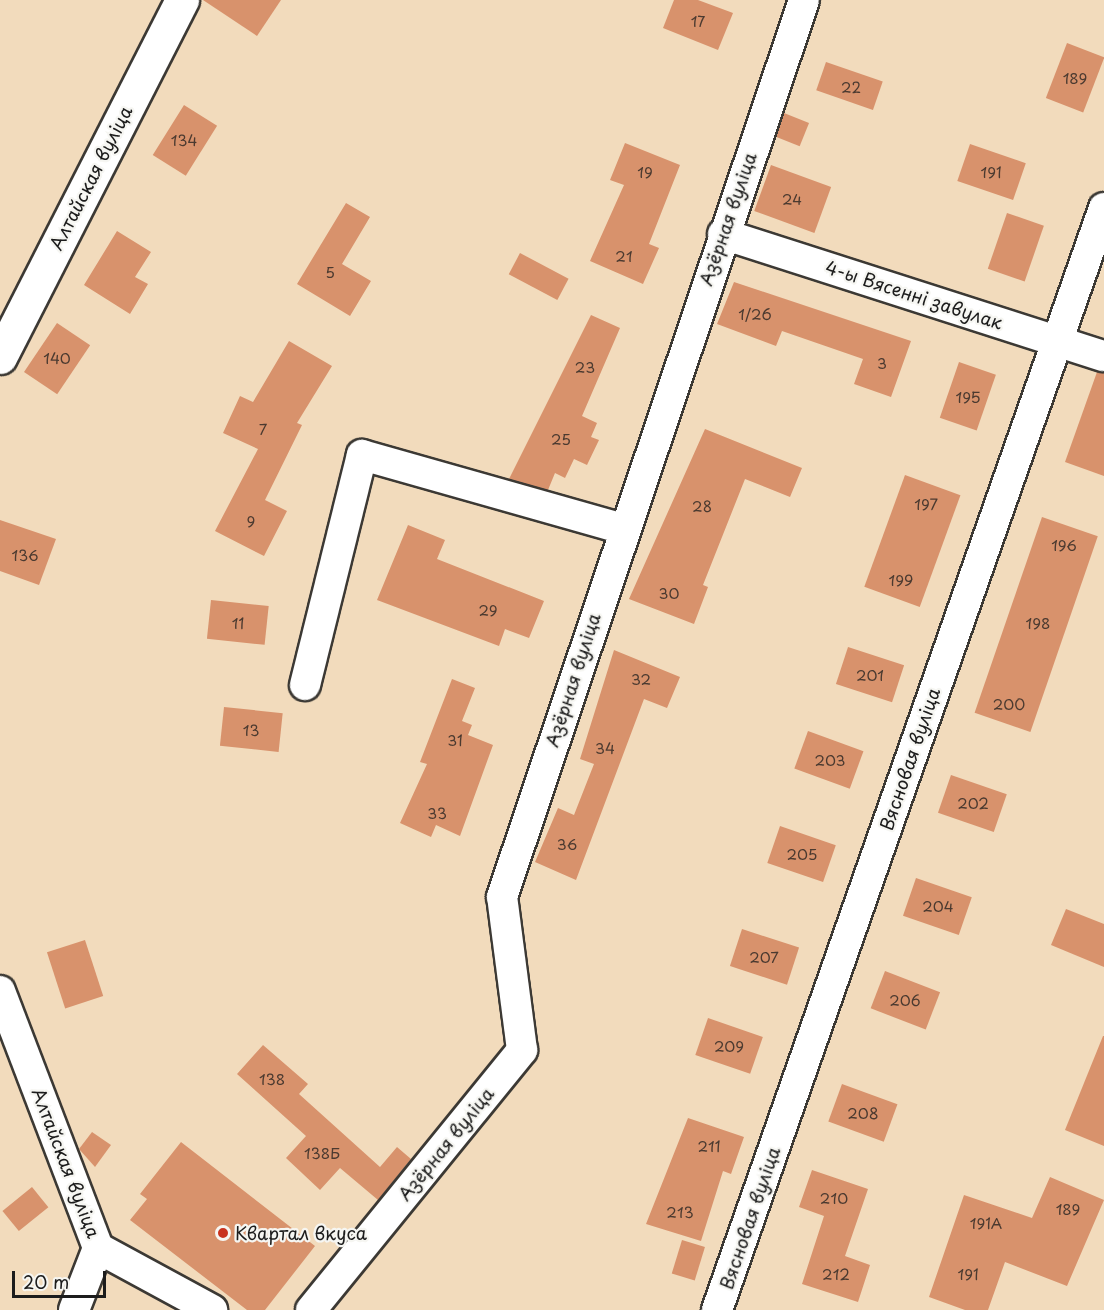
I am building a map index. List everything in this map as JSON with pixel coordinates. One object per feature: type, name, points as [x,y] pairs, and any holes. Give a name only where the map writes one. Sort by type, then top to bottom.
[{"type":"main road","name":"Алтайская вуліца","points":[[0,357],[182,0]]},
{"type":"street","name":"Азёрная вуліца","points":[[311,1310],[522,1050],[502,897],[623,529],[804,0]]},
{"type":"street","name":"Вясновая вуліца","points":[[717,1310],[1104,208]]},
{"type":"street","name":"4-ы Вясенні завулак","points":[[723,234],[1104,356]]},
{"type":"street","points":[[305,685],[362,455],[623,529]]},
{"type":"street","name":"Алтайская вуліца","points":[[0,991],[98,1248],[212,1310]]},
{"type":"street","points":[[74,1310],[98,1248]]},
{"type":"building","points":[[203,0],[281,0],[257,36]]},
{"type":"building","points":[[674,0],[698,0],[733,13],[718,50],[663,28]]},
{"type":"building","points":[[1067,43],[1104,57],[1083,112],[1046,98]]},
{"type":"building","points":[[826,62],[883,82],[873,110],[816,90]]},
{"type":"building","points":[[184,105],[217,126],[186,176],[153,155]]},
{"type":"building","points":[[784,113],[809,123],[800,146],[775,136]]},
{"type":"building","points":[[625,143],[680,165],[649,244],[659,248],[643,284],[590,261],[624,185],[610,180]]},
{"type":"building","points":[[970,144],[1026,163],[1013,200],[957,181]]},
{"type":"building","points":[[771,165],[831,187],[814,233],[754,211]]},
{"type":"building","points":[[346,203],[370,217],[342,264],[371,281],[350,316],[297,284]]},
{"type":"building","points":[[1007,213],[1044,226],[1025,281],[988,269]]},
{"type":"building","points":[[117,231],[151,252],[135,277],[148,284],[130,314],[84,285]]},
{"type":"building","points":[[520,253],[569,279],[557,300],[509,274]]},
{"type":"building","points":[[734,282],[911,341],[891,397],[854,384],[863,359],[782,331],[776,346],[717,324]]},
{"type":"building","points":[[591,315],[620,328],[582,416],[597,423],[591,437],[599,440],[587,465],[574,459],[565,478],[555,473],[548,490],[509,479]]},
{"type":"building","points":[[57,323],[90,345],[57,394],[24,372]]},
{"type":"building","points":[[289,341],[332,366],[297,423],[302,425],[265,500],[287,511],[264,556],[215,531],[258,449],[223,433],[240,396],[253,402]]},
{"type":"building","points":[[959,362],[996,375],[977,430],[940,418]]},
{"type":"building","points":[[1097,372],[1104,373],[1104,476],[1065,462]]},
{"type":"building","points":[[705,429],[802,468],[790,497],[745,479],[703,585],[708,587],[694,624],[629,599]]},
{"type":"building","points":[[905,475],[960,495],[920,607],[864,587]]},
{"type":"building","points":[[1042,517],[1098,536],[1030,732],[975,713]]},
{"type":"building","points":[[0,520],[56,539],[39,585],[0,571]]},
{"type":"building","points":[[408,525],[445,540],[437,559],[544,601],[529,638],[505,629],[499,646],[377,600]]},
{"type":"building","points":[[211,600],[269,606],[265,645],[207,639]]},
{"type":"building","points":[[848,647],[904,665],[892,702],[836,684]]},
{"type":"building","points":[[614,650],[680,677],[667,708],[644,699],[576,880],[535,862],[558,808],[574,815],[594,764],[580,759]]},
{"type":"building","points":[[452,679],[475,688],[462,721],[472,725],[468,735],[493,745],[460,836],[436,825],[431,837],[400,823],[427,764],[420,762]]},
{"type":"building","points":[[224,707],[283,713],[279,752],[220,746]]},
{"type":"building","points":[[808,731],[863,751],[850,789],[794,769]]},
{"type":"building","points":[[951,775],[1007,794],[994,832],[938,813]]},
{"type":"building","points":[[780,826],[836,845],[823,882],[767,863]]},
{"type":"building","points":[[916,878],[972,897],[959,935],[903,916]]},
{"type":"building","points":[[1066,909],[1104,924],[1104,967],[1051,945]]},
{"type":"building","points":[[742,929],[799,948],[787,985],[730,966]]},
{"type":"building","points":[[85,940],[103,996],[65,1008],[47,952]]},
{"type":"building","points":[[885,971],[940,992],[926,1029],[871,1008]]},
{"type":"building","points":[[708,1018],[763,1037],[750,1074],[695,1055]]},
{"type":"building","points":[[1104,1036],[1104,1146],[1065,1130]]},
{"type":"building","points":[[263,1045],[308,1084],[299,1094],[380,1167],[397,1147],[411,1159],[378,1200],[340,1168],[320,1190],[286,1158],[306,1136],[237,1074]]},
{"type":"building","points":[[842,1084],[897,1104],[884,1142],[828,1122]]},
{"type":"building","points":[[688,1118],[744,1137],[731,1174],[723,1171],[701,1241],[646,1224]]},
{"type":"building","points":[[92,1132],[111,1145],[95,1167],[79,1149]]},
{"type":"building","name":"Квартал вкуса","points":[[181,1142],[315,1246],[265,1310],[247,1310],[130,1220],[147,1199],[140,1194]]},
{"type":"building","points":[[812,1170],[868,1189],[845,1256],[870,1265],[858,1302],[802,1284],[824,1216],[799,1207]]},
{"type":"building","points":[[1050,1177],[1104,1200],[1067,1286],[1005,1262],[988,1310],[965,1310],[929,1297],[964,1195],[1032,1218]]},
{"type":"building","points":[[32,1187],[48,1207],[19,1231],[2,1211]]},
{"type":"building","points":[[682,1240],[705,1247],[695,1280],[672,1273]]},
{"type":"place","name":"Квартал вкуса","points":[[223,1233]]}]
